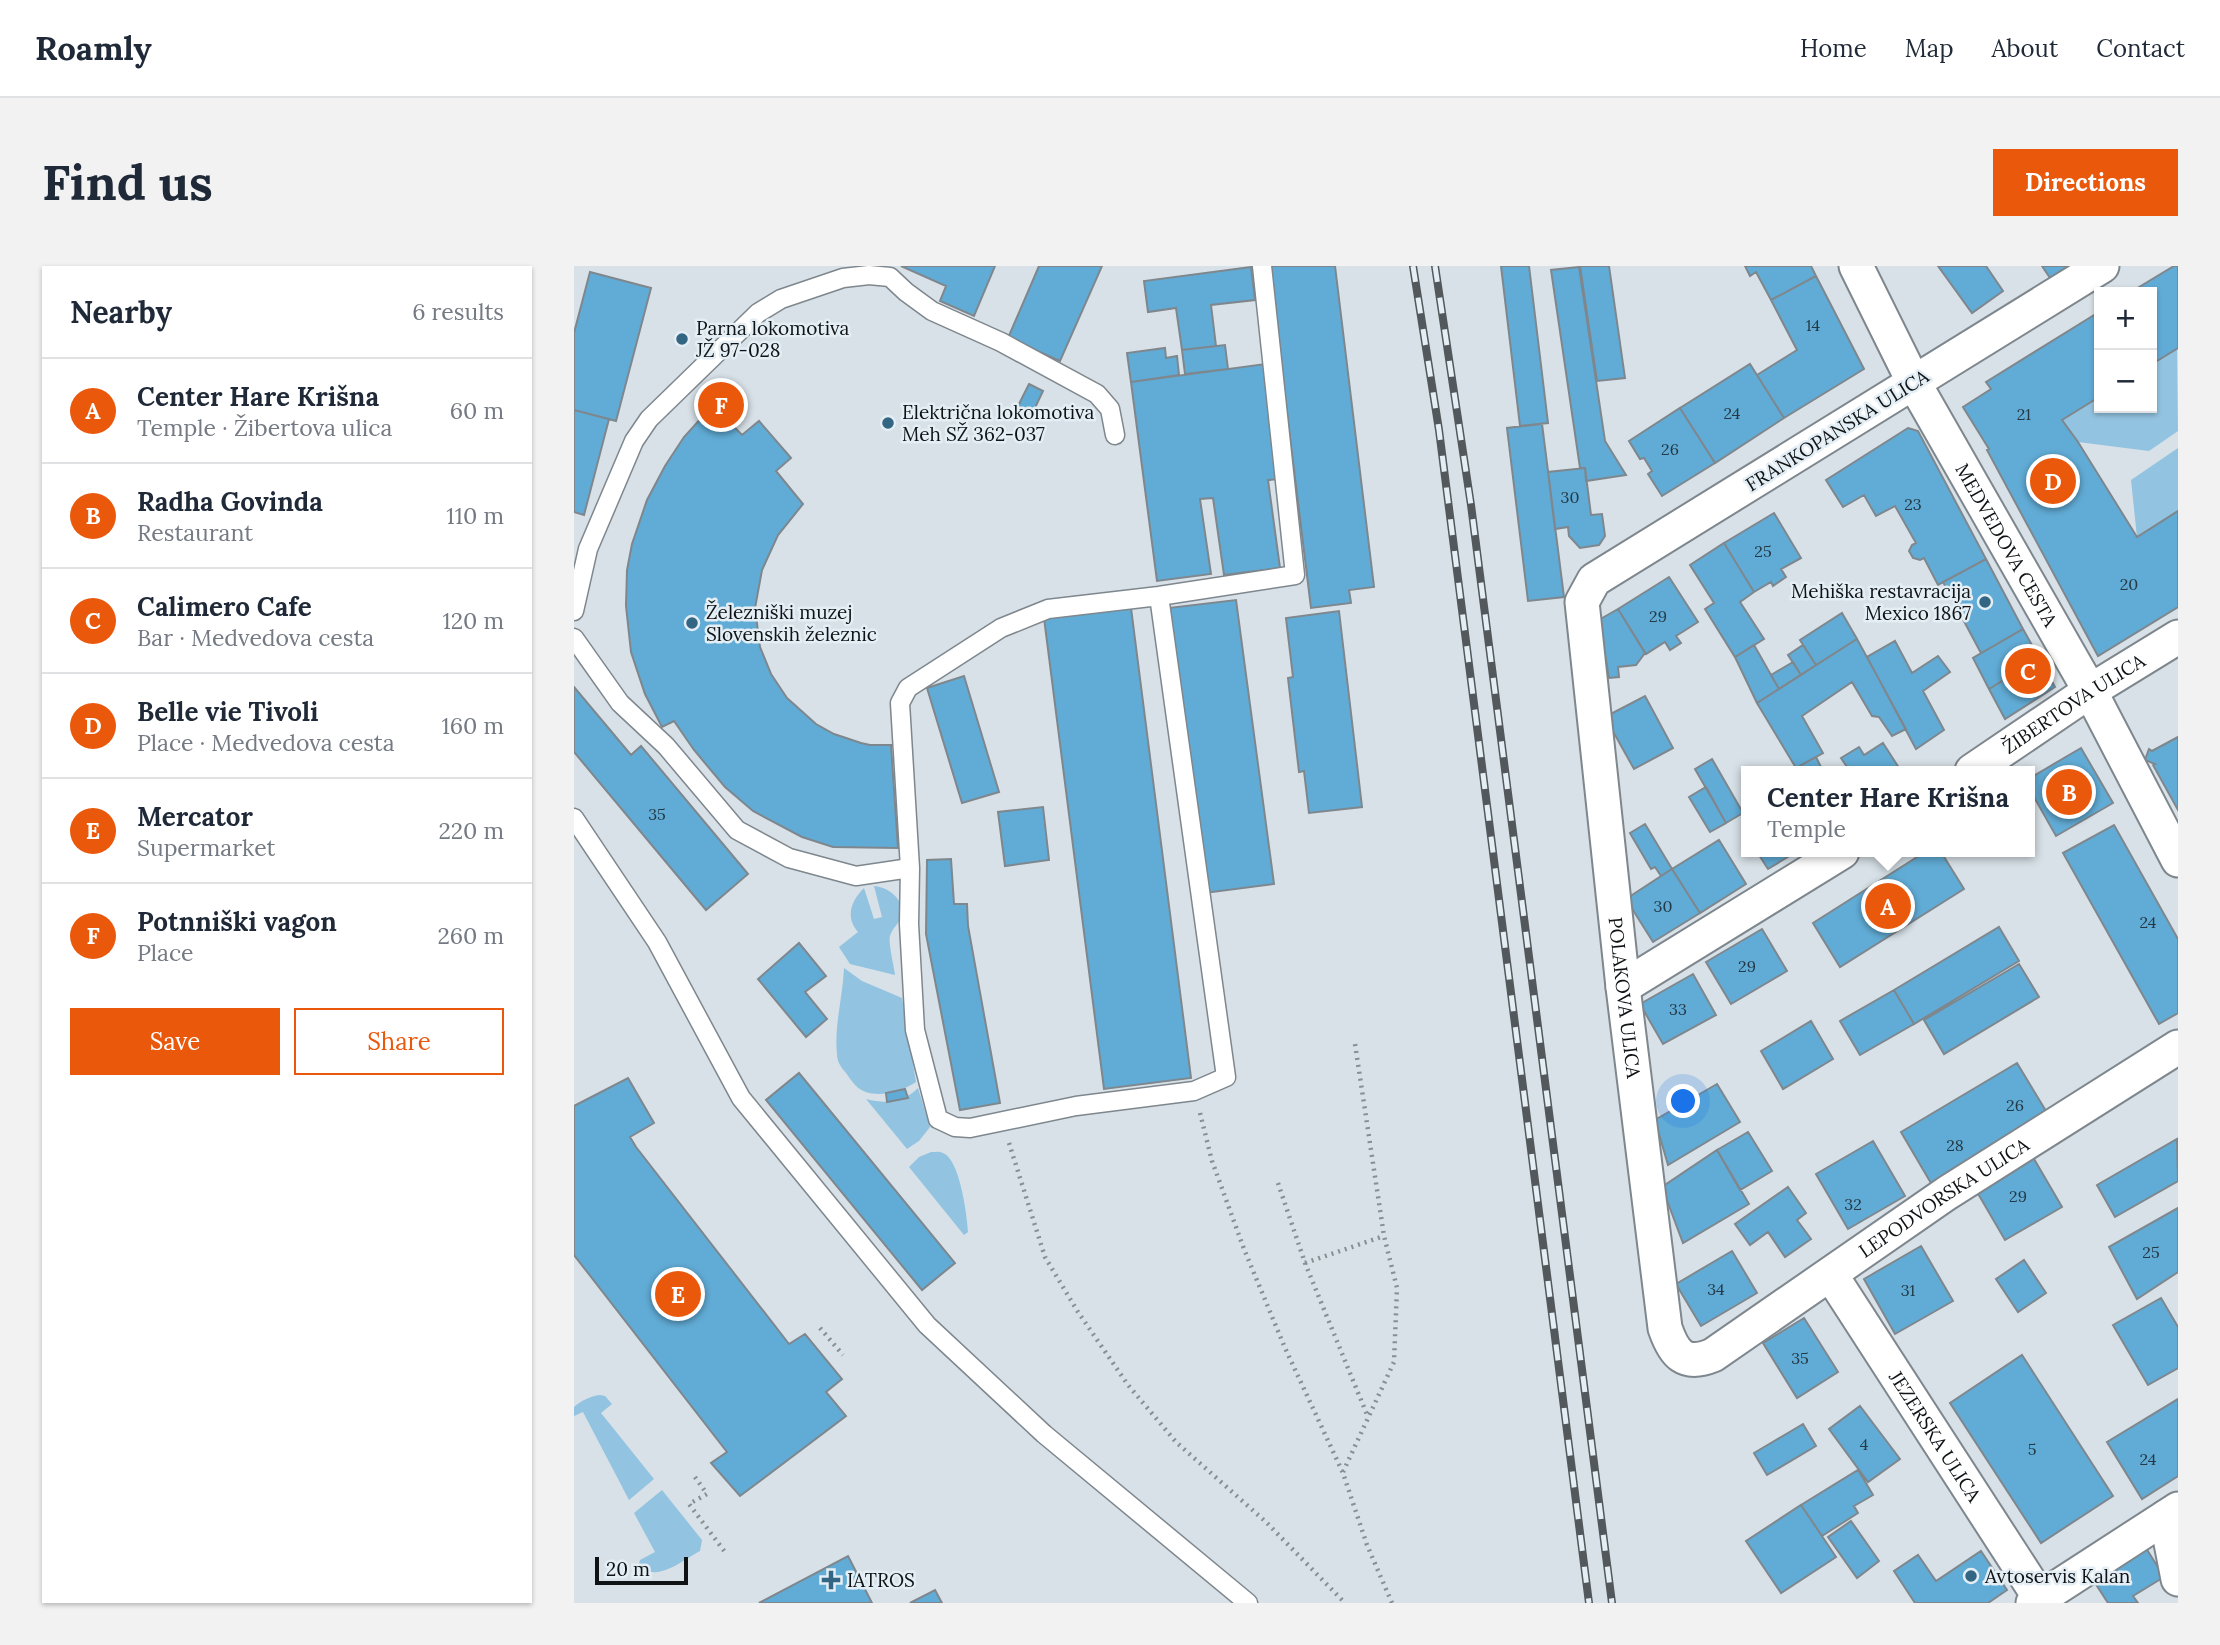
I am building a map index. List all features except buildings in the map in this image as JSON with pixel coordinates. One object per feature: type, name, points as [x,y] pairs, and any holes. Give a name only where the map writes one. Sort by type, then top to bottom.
[{"type":"street","name":"MEDVEDOVA CESTA","points":[[1856,266],[1914,383],[2090,691],[2178,860]]},
{"type":"street","name":"FRANKOPANSKA ULICA","points":[[1582,602],[1594,580],[2102,266]]},
{"type":"street","name":"POLAKOVA ULICA","points":[[1582,602],[1623,987],[1665,1328],[1674,1350],[1687,1359],[1700,1360],[1713,1355]]},
{"type":"street","name":"ŽIBERTOVA ULICA","points":[[1979,766],[2090,691],[2178,637]]},
{"type":"street","points":[[1623,987],[1834,857]]},
{"type":"street","name":"LEPODVORSKA ULICA","points":[[1713,1355],[1947,1193],[2178,1047]]},
{"type":"street","name":"JEZERSKA ULICA","points":[[1831,1275],[2036,1600]]},
{"type":"street","points":[[2036,1600],[2172,1513],[2178,1579]]},
{"type":"lane","points":[[1159,596],[1226,1077],[1194,1091],[1076,1106],[970,1128],[955,1127],[938,1119],[915,1030],[909,924],[910,868],[900,702],[908,688],[1001,628],[1048,609],[1159,596],[1295,575],[1262,266]]},
{"type":"lane","points":[[574,611],[588,549],[634,441],[649,419],[758,313],[781,299],[819,285],[843,278],[869,275],[890,277],[932,311],[1002,342],[1097,394],[1110,409],[1115,435]]},
{"type":"lane","points":[[574,638],[620,703],[666,746],[737,830],[789,858],[856,876],[910,868]]},
{"type":"lane","points":[[574,818],[657,942],[741,1098],[928,1325],[1044,1434],[1248,1603]]},
{"type":"path","points":[[1343,1473],[1394,1362],[1397,1288],[1384,1236],[1355,1044]]},
{"type":"path","points":[[1194,1091],[1212,1161],[1244,1249],[1285,1348],[1343,1473],[1367,1545],[1392,1603]]},
{"type":"path","points":[[1003,1122],[1045,1257],[1078,1312],[1128,1385],[1176,1443],[1266,1522],[1345,1603]]},
{"type":"path","points":[[1278,1183],[1305,1263],[1368,1418]]},
{"type":"path","points":[[1305,1263],[1384,1236]]},
{"type":"path","points":[[820,1328],[843,1355]]},
{"type":"path","points":[[695,1477],[707,1493],[689,1504],[725,1552]]},
{"type":"shaded area","points":[[2177,349],[2178,431],[2149,451],[2078,442],[2062,420],[2094,400],[2094,413],[2157,413],[2157,361]]},
{"type":"shaded area","points":[[2178,448],[2178,511],[2137,537],[2131,480]]},
{"type":"shaded area","points":[[874,886],[890,891],[898,899],[902,910],[890,939],[895,975],[850,964],[839,947],[858,932],[852,921],[851,909],[864,888],[874,919],[882,917]]},
{"type":"shaded area","points":[[844,968],[862,981],[902,998],[916,1082],[895,1092],[870,1093],[856,1086],[841,1066],[837,1057],[837,1033]]},
{"type":"shaded area","points":[[918,1088],[930,1127],[919,1141],[907,1149],[866,1099],[894,1101],[906,1097]]},
{"type":"shaded area","points":[[931,1152],[943,1153],[949,1157],[958,1176],[968,1232],[964,1235],[909,1167],[919,1157]]},
{"type":"shaded area","points":[[600,1395],[605,1396],[612,1404],[601,1413],[654,1479],[629,1500],[583,1412],[574,1416],[574,1407]]},
{"type":"shaded area","points":[[662,1490],[702,1540],[700,1551],[669,1569],[652,1572],[639,1564],[640,1560],[655,1552],[634,1513]]},
{"type":"railway","points":[[1413,266],[1439,430],[1589,1603]]},
{"type":"railway","points":[[1435,266],[1471,505],[1612,1603]]},
{"type":"place","name":"Parna lokomotiva JŽ 97-028","points":[[682,339]]},
{"type":"place","name":"Potnniški vagon","points":[[721,405]]},
{"type":"place","name":"Električna lokomotiva Meh SŽ 362-037","points":[[888,423]]},
{"type":"place","name":"Belle vie Tivoli","points":[[2053,481]]},
{"type":"place","name":"Mehiška restavracija Mexico 1867","points":[[1985,602]]},
{"type":"place","name":"Železniški muzej Slovenskih železnic","points":[[692,623]]},
{"type":"place","name":"Calimero Cafe","points":[[2028,671]]},
{"type":"place","name":"Radha Govinda","points":[[2069,792]]},
{"type":"place","name":"Center Hare Krišna","points":[[1888,906]]},
{"type":"place","name":"Mercator","points":[[678,1294]]},
{"type":"place","name":"Avtoservis Kalan","points":[[1971,1576]]},
{"type":"place","name":"IATROS","points":[[831,1580]]}]
